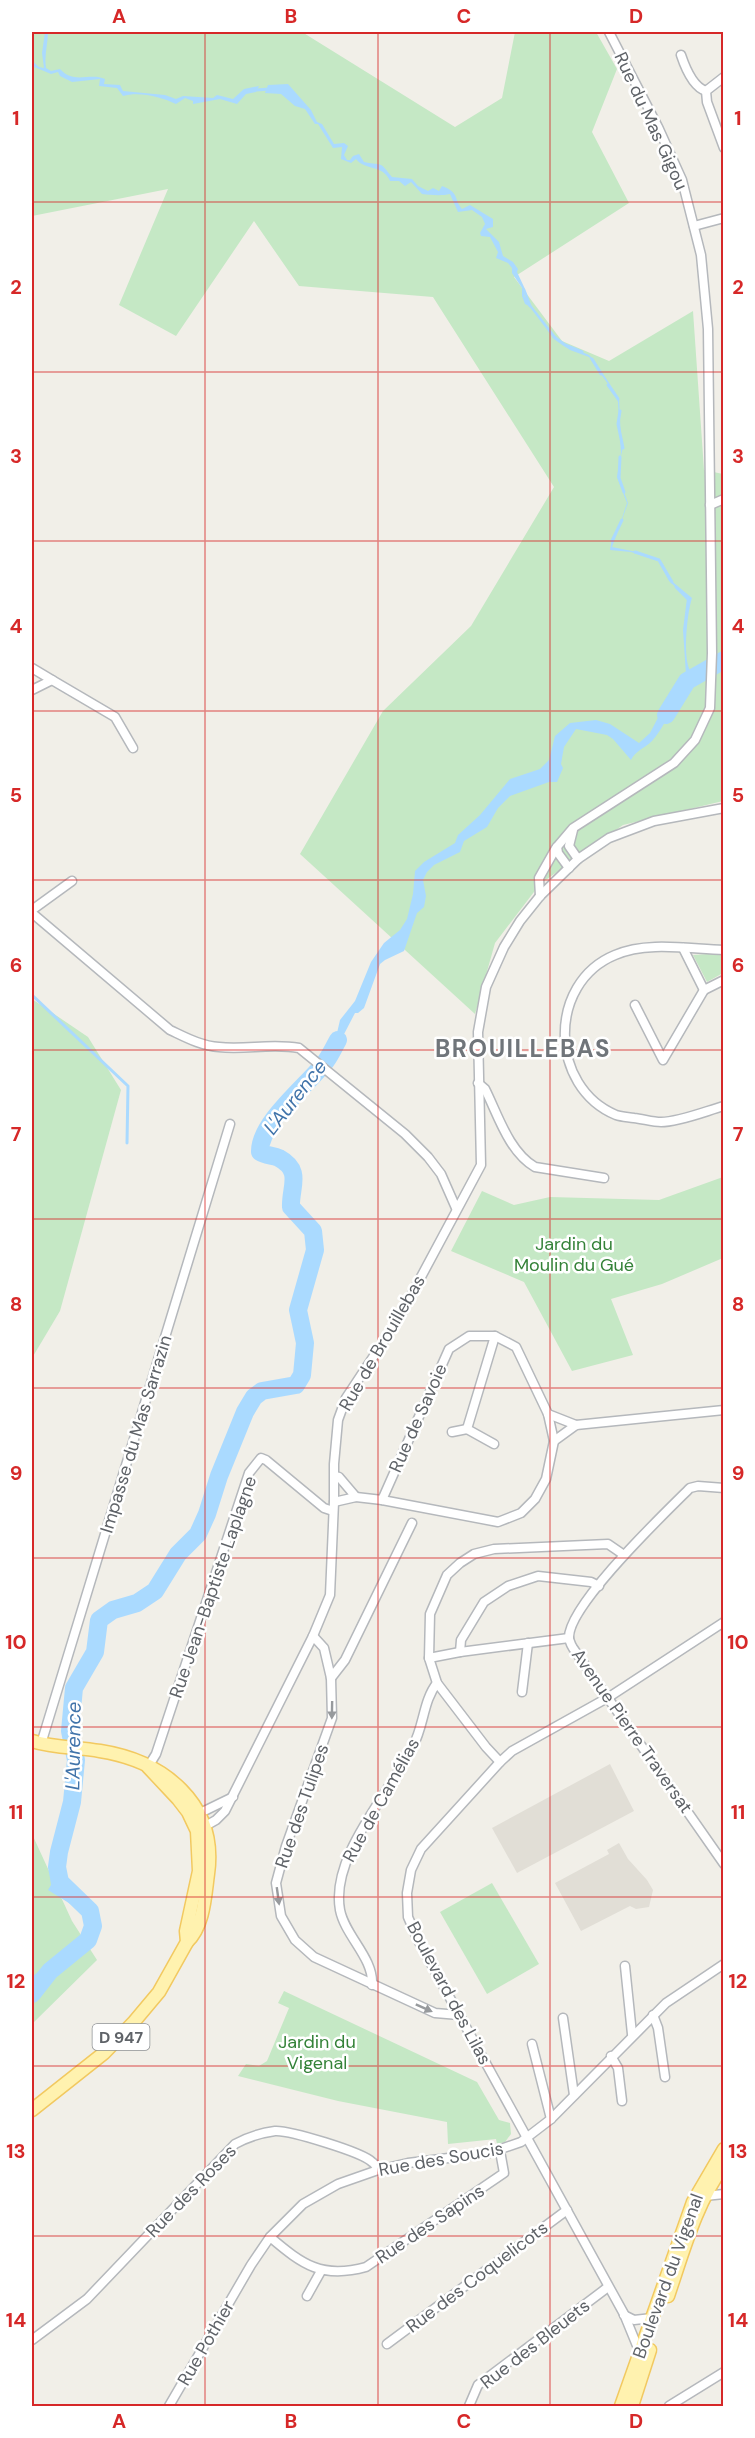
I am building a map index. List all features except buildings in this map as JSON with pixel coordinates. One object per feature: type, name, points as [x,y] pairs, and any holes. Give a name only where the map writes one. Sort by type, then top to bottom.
[{"type":"main road","name":"D 947","points":[[32,2110],[104,2053],[159,1992],[187,1942],[195,1935],[206,1890],[210,1859],[195,1816],[148,1767],[134,1760],[97,1750],[35,1744]]},
{"type":"main road","name":"Boulevard du Vigenal","points":[[621,2406],[693,2202],[723,2149]]},
{"type":"main road","name":"Boulevard du Vigenal","points":[[635,2404],[688,2236],[705,2196],[721,2175]]},
{"type":"street","name":"Rue du Mas Gigou","points":[[540,896],[539,878],[557,847],[573,828],[674,763],[695,740],[710,708],[712,653],[708,329],[701,255],[682,180],[658,127],[609,32]]},
{"type":"street","points":[[681,55],[693,80],[706,91]]},
{"type":"street","points":[[706,91],[723,77]]},
{"type":"street","points":[[706,91],[707,102],[723,148]]},
{"type":"street","points":[[694,226],[723,218]]},
{"type":"street","points":[[710,505],[723,500]]},
{"type":"street","points":[[32,668],[115,717],[133,748]]},
{"type":"street","points":[[32,690],[52,680]]},
{"type":"street","name":"Rue de Brouillebas","points":[[201,1829],[225,1811],[233,1797],[313,1636],[330,1595],[338,1420],[346,1398],[399,1318],[481,1165],[478,1032],[486,987],[504,947],[520,921],[540,896],[578,859],[609,838],[654,821],[723,808]]},
{"type":"street","points":[[573,828],[569,846],[578,859]]},
{"type":"street","points":[[557,847],[558,853],[568,868]]},
{"type":"street","points":[[72,881],[32,911],[170,1030],[195,1042],[218,1047],[282,1045],[298,1048],[405,1134],[428,1157],[441,1174],[456,1208]]},
{"type":"street","points":[[723,950],[636,947],[612,955],[590,971],[576,991],[566,1014],[565,1042],[568,1066],[582,1089],[597,1105],[618,1116],[662,1122],[723,1106]]},
{"type":"street","points":[[682,948],[704,990]]},
{"type":"street","points":[[635,1005],[663,1060],[704,990],[723,980]]},
{"type":"street","points":[[478,1083],[485,1089],[517,1151],[527,1162],[536,1167],[604,1178]]},
{"type":"street","name":"Impasse du Mas Sarrazin","points":[[35,1744],[230,1124]]},
{"type":"street","name":"Rue de Savoie","points":[[382,1500],[449,1349],[469,1336],[495,1336]]},
{"type":"street","points":[[334,1507],[356,1497],[498,1522],[521,1513],[535,1499],[546,1479],[554,1441],[548,1414],[516,1347],[495,1336],[467,1429]]},
{"type":"street","points":[[548,1414],[576,1425],[723,1410]]},
{"type":"street","points":[[554,1441],[576,1425]]},
{"type":"street","points":[[452,1432],[467,1429],[494,1444]]},
{"type":"street","name":"Rue Jean-Baptiste Laplagne","points":[[148,1767],[156,1754],[249,1473],[261,1458],[324,1508],[334,1507]]},
{"type":"street","points":[[334,1476],[339,1477],[356,1497]]},
{"type":"street","name":"Avenue Pierre Traversat","points":[[723,1488],[698,1486],[690,1488],[624,1555],[576,1618],[569,1638],[573,1648],[723,1864]]},
{"type":"street","points":[[331,1678],[345,1660],[412,1523]]},
{"type":"street","points":[[500,1762],[437,1683],[429,1658],[430,1614],[447,1575],[474,1554],[494,1549],[608,1544],[624,1555]]},
{"type":"street","points":[[460,1652],[461,1640],[484,1602],[508,1586],[538,1576],[591,1582],[599,1586]]},
{"type":"street","name":"Boulevard des Lilas","points":[[640,2353],[624,2314],[414,1932],[408,1917],[407,1893],[411,1870],[423,1844],[512,1751],[609,1697],[723,1622]]},
{"type":"street","name":"Rue des Tulipes","points":[[313,1636],[324,1648],[331,1678],[332,1718],[286,1846],[276,1883],[281,1916],[295,1940],[314,1957],[435,2013],[459,2015]]},
{"type":"street","points":[[429,1658],[569,1638]]},
{"type":"street","points":[[522,1692],[528,1643]]},
{"type":"street","name":"Rue de Camélias","points":[[372,1985],[370,1969],[345,1926],[340,1910],[339,1881],[346,1859],[414,1746],[430,1693],[437,1683]]},
{"type":"street","points":[[195,1816],[233,1797]]},
{"type":"street","name":"Rue des Soucis","points":[[242,2280],[270,2237],[303,2204],[338,2184],[378,2170],[408,2163],[500,2151],[527,2138],[550,2119],[653,2014],[684,1989],[723,1964]]},
{"type":"street","points":[[625,1966],[633,2034]]},
{"type":"street","points":[[653,2014],[658,2028],[665,2077]]},
{"type":"street","points":[[563,2018],[574,2095]]},
{"type":"street","points":[[532,2044],[550,2119]]},
{"type":"street","points":[[611,2056],[618,2068],[622,2101]]},
{"type":"street","name":"Rue des Roses","points":[[32,2340],[87,2300],[235,2144],[251,2136],[277,2131],[295,2133],[360,2155],[372,2161],[378,2170]]},
{"type":"street","name":"Rue des Sapins","points":[[270,2237],[304,2264],[321,2271],[346,2273],[366,2267],[504,2173],[500,2151]]},
{"type":"street","points":[[705,2196],[723,2194]]},
{"type":"street","name":"Rue des Coquelicots","points":[[387,2344],[567,2210]]},
{"type":"street","points":[[307,2296],[321,2271]]},
{"type":"street","name":"Rue Pothier","points":[[169,2406],[242,2280]]},
{"type":"street","name":"Rue des Bleuets","points":[[469,2406],[478,2385],[608,2287]]},
{"type":"street","points":[[624,2314],[634,2320],[652,2318]]},
{"type":"street","points":[[669,2406],[723,2372]]},
{"type":"shaded area","points":[[610,1764],[634,1811],[517,1873],[492,1828]]},
{"type":"shaded area","points":[[619,1843],[628,1859],[653,1890],[649,1907],[636,1909],[630,1906],[581,1931],[555,1883],[609,1854],[607,1850]]},
{"type":"green space","points":[[32,32],[302,32],[455,127],[502,98],[515,32],[596,32],[617,69],[592,132],[629,203],[514,277],[562,341],[609,361],[693,311],[704,470],[723,474],[723,801],[623,825],[540,884],[495,943],[475,1014],[300,854],[383,711],[471,626],[554,487],[433,297],[299,286],[254,221],[176,336],[119,305],[168,189],[32,216]]},
{"type":"green space","points":[[723,953],[723,973],[707,982],[693,955]]},
{"type":"green space","points":[[32,999],[88,1037],[121,1090],[60,1311],[32,1358]]},
{"type":"green space","name":"Jardin du Moulin du Gué","points":[[723,1177],[723,1258],[662,1284],[611,1299],[633,1355],[572,1371],[524,1282],[451,1251],[482,1191],[514,1205],[550,1197],[659,1200]]},
{"type":"green space","points":[[32,1834],[72,1921],[97,1960],[32,2024]]},
{"type":"green space","points":[[492,1883],[539,1964],[487,1994],[440,1912]]},
{"type":"green space","name":"Jardin du Vigenal","points":[[284,1991],[477,2082],[499,2120],[510,2123],[511,2134],[505,2142],[497,2144],[496,2139],[448,2144],[447,2122],[338,2101],[238,2076],[246,2064],[259,2066],[267,2061],[289,2008],[278,2003]]},
{"type":"water","points":[[45,32],[48,32],[46,68],[51,71],[60,69],[65,74],[76,77],[99,77],[105,79],[104,84],[120,85],[123,91],[165,95],[176,99],[183,96],[213,98],[217,95],[233,99],[244,89],[259,86],[256,92],[246,94],[237,104],[220,99],[193,104],[193,101],[185,98],[176,104],[150,96],[136,94],[123,96],[117,88],[99,86],[100,79],[72,82],[60,76],[58,72],[51,74],[32,66],[32,61],[44,68],[42,53]]},
{"type":"water","points":[[288,84],[311,110],[317,122],[322,124],[334,144],[344,143],[348,146],[344,155],[347,160],[359,154],[364,162],[381,165],[392,177],[412,179],[418,186],[428,191],[433,188],[439,191],[442,186],[454,193],[462,209],[470,205],[493,219],[493,227],[486,229],[499,242],[503,256],[513,262],[518,269],[517,272],[525,289],[524,296],[561,343],[589,355],[594,360],[619,398],[623,447],[619,465],[621,453],[618,402],[615,394],[589,357],[570,350],[554,339],[529,306],[525,304],[522,288],[512,273],[512,268],[508,263],[496,258],[498,252],[490,237],[481,236],[480,233],[485,224],[482,217],[472,210],[458,212],[450,194],[422,194],[411,182],[405,186],[399,181],[390,181],[383,172],[364,165],[356,159],[351,163],[341,159],[342,147],[333,148],[318,124],[315,124],[305,109],[295,106],[281,94],[265,93],[268,85]]},
{"type":"water","points":[[619,465],[619,478],[628,503],[612,547],[642,553],[659,560],[668,578],[692,598],[686,636],[688,666],[691,672],[704,665],[706,669],[685,686],[660,731],[631,760],[607,735],[576,729],[564,747],[561,764],[563,768],[557,782],[549,782],[510,796],[498,808],[487,827],[464,841],[460,852],[434,865],[427,872],[423,880],[426,896],[424,907],[417,913],[404,951],[380,964],[364,1008],[355,1013],[329,1063],[322,1058],[337,1033],[340,1020],[355,1001],[371,962],[384,943],[400,930],[407,919],[413,894],[415,871],[424,862],[455,843],[458,835],[480,815],[510,779],[540,769],[549,760],[555,736],[570,723],[596,720],[610,724],[639,743],[650,733],[663,708],[686,675],[683,630],[687,598],[669,581],[658,561],[631,552],[610,550],[612,538],[618,530],[627,503],[617,477]]},
{"type":"water","points":[[312,1068],[315,1071],[291,1098],[266,1132],[260,1152],[279,1158],[291,1168],[294,1180],[291,1207],[310,1227],[315,1240],[314,1260],[299,1308],[305,1345],[304,1363],[300,1376],[296,1385],[262,1391],[254,1397],[245,1412],[198,1534],[178,1554],[155,1591],[137,1603],[113,1610],[99,1620],[95,1652],[74,1688],[70,1731],[73,1741],[66,1740],[67,1702],[73,1683],[93,1645],[94,1627],[101,1609],[135,1600],[153,1589],[173,1555],[194,1534],[201,1522],[214,1473],[244,1404],[256,1390],[280,1382],[295,1381],[297,1378],[303,1342],[295,1321],[294,1310],[313,1250],[309,1236],[289,1209],[291,1179],[289,1174],[278,1161],[260,1157],[254,1148],[277,1108]]},
{"type":"water","points":[[70,1758],[76,1760],[74,1794],[57,1859],[58,1877],[66,1890],[90,1913],[93,1927],[91,1934],[81,1947],[49,1972],[32,1994],[33,1976],[85,1937],[88,1928],[85,1913],[48,1890],[51,1885],[50,1874],[68,1797]]},
{"type":"waterway","points":[[256,90],[270,89]]},
{"type":"waterway","points":[[524,290],[530,306]]},
{"type":"waterway","points":[[554,337],[565,345],[582,352]]},
{"type":"waterway","points":[[592,359],[601,374]]},
{"type":"waterway","points":[[608,385],[618,399]]},
{"type":"waterway","points":[[620,411],[618,424],[623,448]]},
{"type":"waterway","points":[[620,457],[619,478],[624,492]]},
{"type":"waterway","points":[[612,541],[622,520]]},
{"type":"waterway","points":[[635,552],[659,560],[672,582]]},
{"type":"waterway","points":[[676,587],[688,599]]},
{"type":"waterway","name":"L'Aurence","points":[[666,715],[687,681],[724,660]]},
{"type":"waterway","points":[[32,995],[128,1086],[127,1143]]},
{"type":"waterway","name":"L'Aurence","points":[[32,1994],[50,1971],[88,1940],[93,1926],[90,1911],[60,1882],[57,1867],[72,1802],[76,1760],[70,1731],[74,1688],[95,1652],[99,1620],[113,1610],[137,1603],[155,1591],[178,1554],[198,1534],[245,1412],[254,1397],[262,1391],[296,1385],[302,1375],[305,1343],[298,1310],[315,1250],[313,1231],[291,1207],[294,1180],[291,1168],[279,1158],[260,1152],[262,1140],[276,1116],[319,1070],[338,1040]]},
{"type":"district","name":"BROUILLEBAS","points":[[523,1049]]}]
